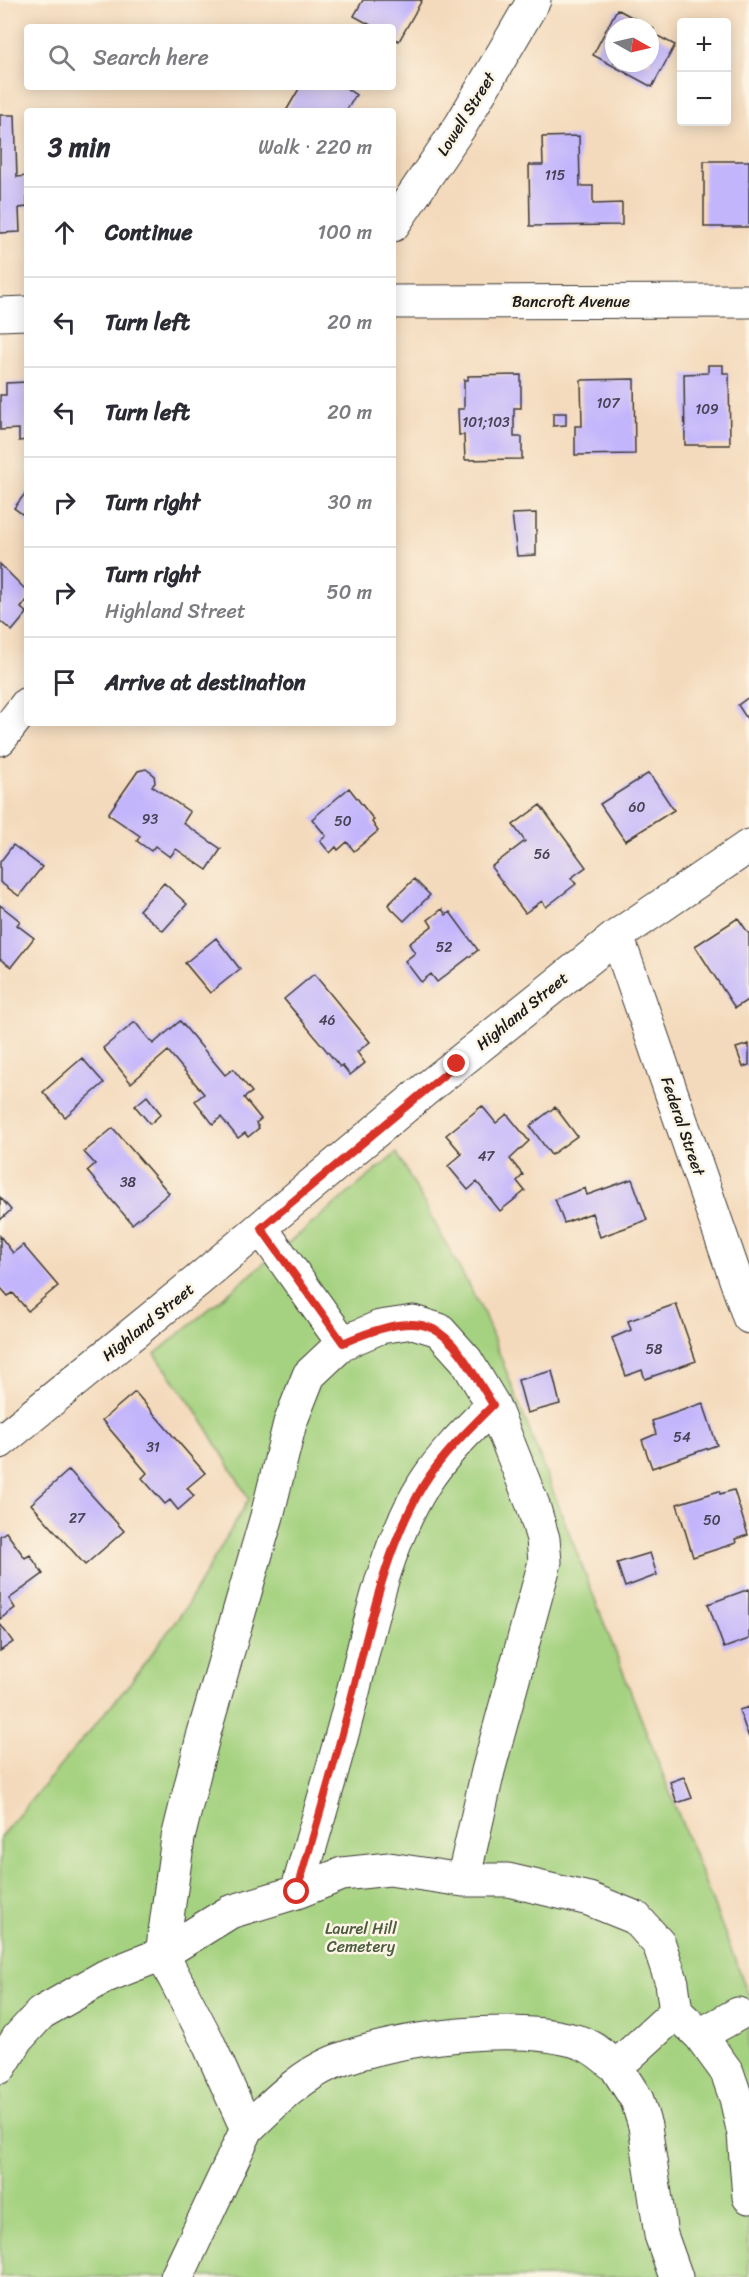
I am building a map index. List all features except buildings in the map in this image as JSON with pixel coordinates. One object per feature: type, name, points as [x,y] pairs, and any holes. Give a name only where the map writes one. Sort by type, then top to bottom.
[{"type":"street","name":"Lowell Street","points":[[396,221],[461,125],[534,0]]},
{"type":"street","name":"Bancroft Avenue","points":[[396,302],[749,301]]},
{"type":"street","points":[[0,314],[24,313]]},
{"type":"street","points":[[0,739],[24,708]]},
{"type":"street","name":"Highland Street","points":[[0,1442],[261,1228],[427,1088],[617,936],[749,846]]},
{"type":"street","name":"Federal Street","points":[[617,936],[749,1317]]},
{"type":"street","points":[[261,1228],[343,1343]]},
{"type":"street","points":[[247,2129],[207,2040],[162,1954],[178,1838],[204,1733],[267,1516],[290,1423],[309,1374],[343,1343],[380,1327],[413,1322],[439,1330],[466,1360],[493,1405],[533,1505],[543,1539],[545,1562],[488,1772],[463,1880]]},
{"type":"street","points":[[297,1892],[341,1738],[379,1590],[402,1526],[424,1485],[446,1453],[493,1405]]},
{"type":"street","points":[[0,2067],[18,2038],[41,2013],[106,1976],[162,1954],[230,1912],[297,1892],[342,1874],[390,1869],[463,1880],[508,1880],[589,1899],[636,1918],[659,1944],[672,1983],[676,2012],[700,2035],[727,2072],[736,2098],[744,2134],[749,2197]]},
{"type":"street","points":[[616,2067],[676,2012]]},
{"type":"street","points":[[700,2035],[738,2014]]},
{"type":"street","points":[[177,2277],[247,2129],[287,2091],[323,2068],[383,2046],[452,2036],[517,2033],[562,2038],[585,2044],[616,2067],[638,2100],[661,2235],[676,2277]]},
{"type":"green space","name":"Laurel Hill Cemetery","points":[[397,1153],[484,1314],[749,1996],[749,2277],[0,2277],[0,1837],[127,1687],[184,1610],[249,1499],[201,1418],[155,1354]]},
{"type":"route","points":[[297,1892],[341,1738],[379,1590],[402,1526],[424,1485],[446,1453],[493,1405],[466,1360],[439,1330],[413,1322],[380,1327],[343,1343],[261,1228],[457,1064]]}]
